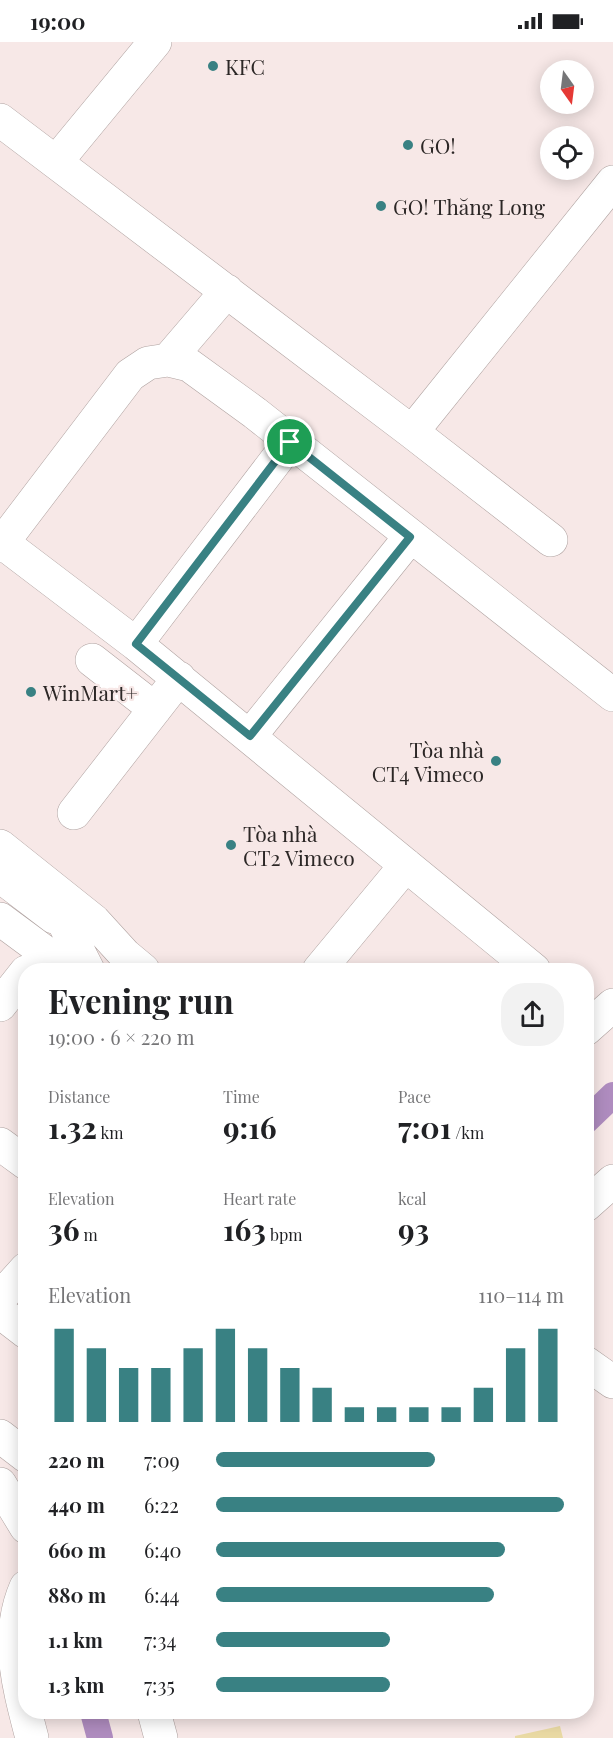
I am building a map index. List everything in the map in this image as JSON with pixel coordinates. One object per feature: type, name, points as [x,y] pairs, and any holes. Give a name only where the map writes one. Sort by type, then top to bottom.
[{"type":"street","points":[[56,162],[155,42]]},
{"type":"street","points":[[0,120],[551,540]]},
{"type":"street","points":[[412,432],[613,182]]},
{"type":"street","points":[[168,360],[227,291]]},
{"type":"street","points":[[525,963],[136,644],[1,544],[130,375],[148,363],[168,360],[189,365],[255,413],[613,695]]},
{"type":"street","points":[[136,644],[290,442]]},
{"type":"street","points":[[250,736],[410,537]]},
{"type":"street","points":[[92,660],[154,709]]},
{"type":"street","points":[[74,813],[178,678]]},
{"type":"street","points":[[0,846],[94,921],[134,963]]},
{"type":"street","points":[[325,963],[406,865]]},
{"type":"street","points":[[0,876],[65,925],[134,963]]},
{"type":"street","points":[[0,919],[30,963]]},
{"type":"street","points":[[65,925],[84,963]]},
{"type":"street","points":[[0,1005],[18,982]]},
{"type":"street","points":[[0,1144],[18,1157]]},
{"type":"street","points":[[594,1198],[613,1181]]},
{"type":"street","points":[[0,1298],[18,1278]]},
{"type":"street","points":[[0,1312],[18,1326]]},
{"type":"street","points":[[0,1436],[18,1450]]},
{"type":"street","points":[[0,1484],[18,1514]]},
{"type":"street","points":[[18,1613],[14,1642],[5,1660],[18,1698]]},
{"type":"street","points":[[25,1719],[32,1738]]},
{"type":"street","points":[[156,1719],[160,1738]]},
{"type":"shaded area","points":[[560,1726],[563,1738],[515,1738],[515,1736]]},
{"type":"waterway","points":[[594,1113],[613,1095]]},
{"type":"waterway","points":[[95,1719],[100,1738]]},
{"type":"place","name":"KFC","points":[[213,66]]},
{"type":"place","name":"GO!","points":[[408,145]]},
{"type":"place","name":"GO! Thăng Long","points":[[381,206]]},
{"type":"place","name":"WinMart+","points":[[31,692]]},
{"type":"place","name":"Tòa nhà CT4 Vimeco","points":[[496,761]]},
{"type":"place","name":"Tòa nhà CT2 Vimeco","points":[[231,845]]},
{"type":"route","points":[[290,442],[410,537],[250,736],[136,644],[290,442]]}]
